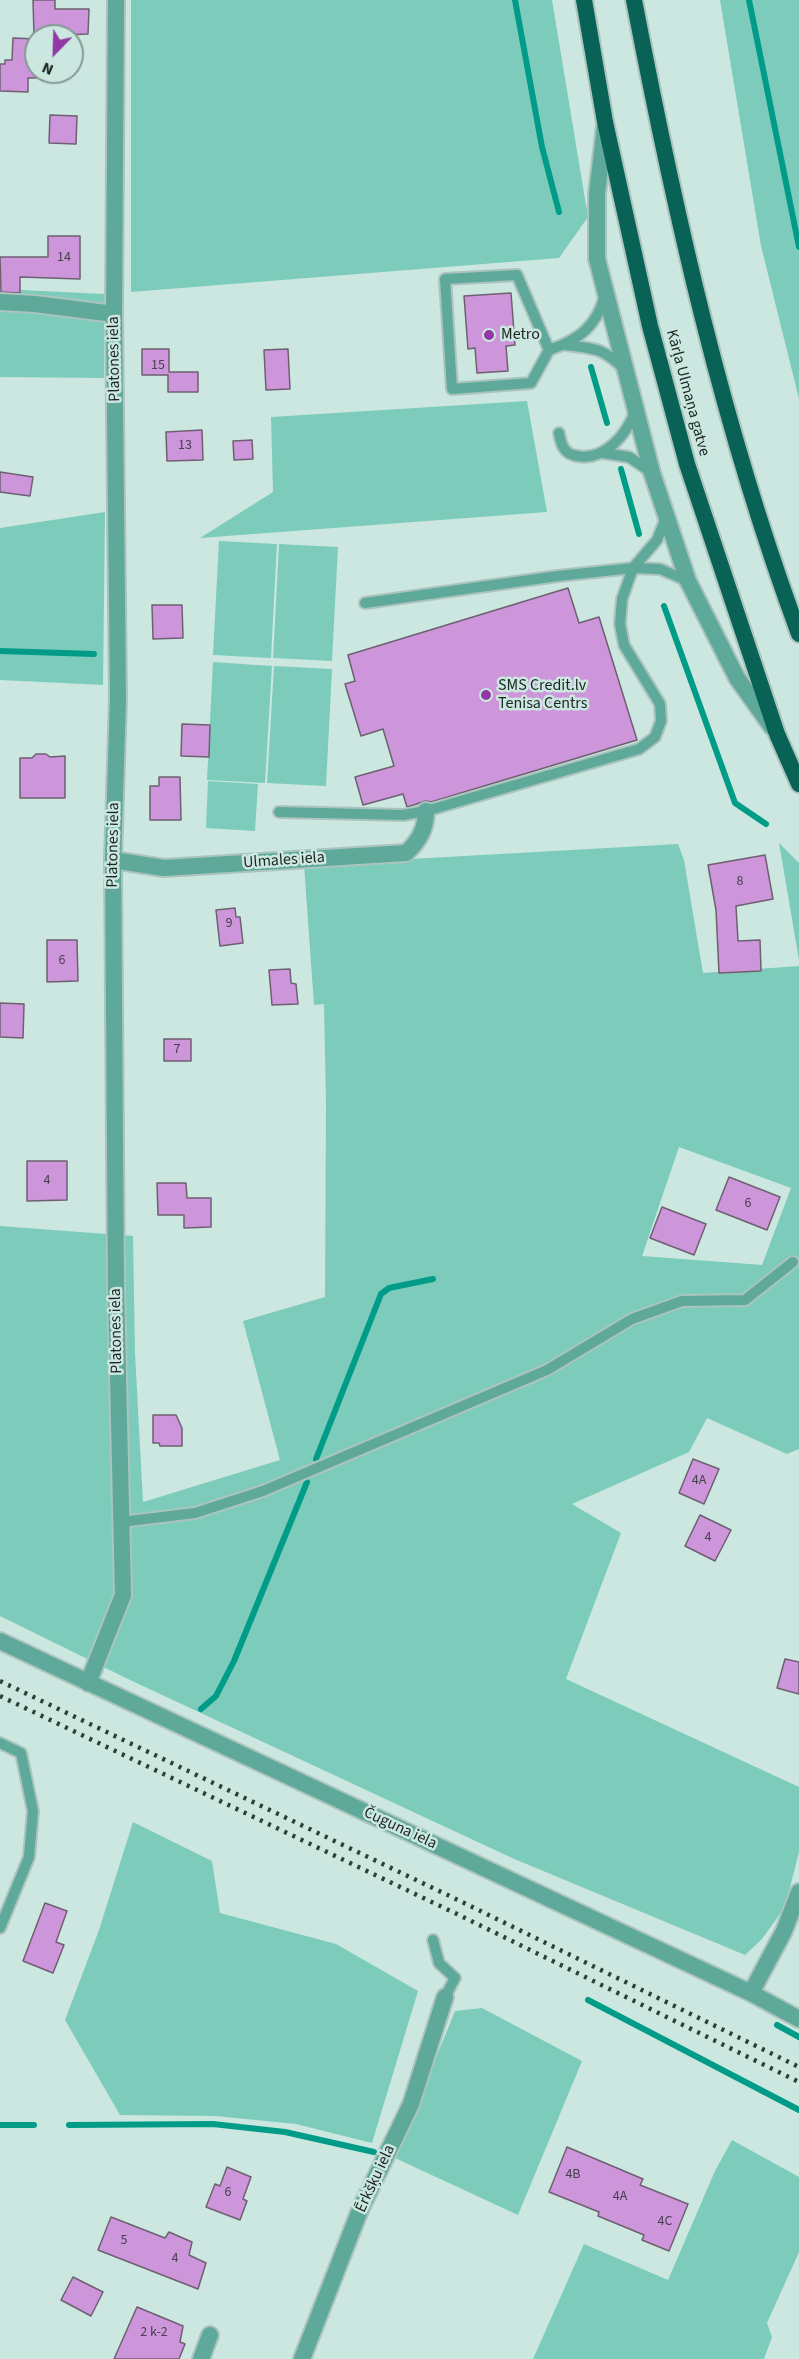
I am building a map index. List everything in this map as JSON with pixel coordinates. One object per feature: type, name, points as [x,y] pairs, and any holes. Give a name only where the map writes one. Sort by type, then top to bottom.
[{"type":"highway","name":"Kārļa Ulmaņa gatve","points":[[584,0],[605,122],[650,326],[687,464],[777,734],[799,784]]},
{"type":"highway","name":"Kārļa Ulmaņa gatve","points":[[634,0],[652,96],[704,324],[733,434],[799,634]]},
{"type":"street","name":"Platones iela","points":[[88,1683],[123,1594],[116,1288],[113,860],[118,698],[114,314],[116,0]]},
{"type":"street","points":[[605,122],[597,194],[597,259],[652,473],[688,581],[737,678],[777,734]]},
{"type":"street","points":[[0,302],[114,314]]},
{"type":"street","name":"Ulmales iela","points":[[113,860],[164,868],[406,853],[418,842],[426,822],[426,811]]},
{"type":"street","name":"Čuguna iela","points":[[0,1641],[751,1993],[799,2019]]},
{"type":"street","points":[[751,1993],[784,1931],[799,1892]]},
{"type":"street","name":"Ērkšķu iela","points":[[302,2359],[360,2210],[411,2104],[445,1997]]},
{"type":"street","points":[[201,2359],[210,2336]]},
{"type":"lane","points":[[549,350],[516,275],[445,279],[452,389],[531,383],[549,350],[566,345],[594,323],[600,313],[605,294]]},
{"type":"lane","points":[[566,345],[608,353],[626,371]]},
{"type":"lane","points":[[559,433],[562,447],[571,455],[589,459],[603,453],[630,425],[635,412]]},
{"type":"lane","points":[[603,453],[629,457],[652,473]]},
{"type":"lane","points":[[279,812],[403,815],[426,811],[639,749],[656,737],[661,721],[660,704],[624,645],[620,624],[622,599],[633,568],[657,540],[667,515]]},
{"type":"lane","points":[[365,603],[633,568],[660,569],[688,581]]},
{"type":"lane","points":[[121,1522],[195,1514],[263,1491],[547,1370],[632,1318],[682,1301],[745,1300],[793,1262]]},
{"type":"lane","points":[[0,1743],[21,1753],[33,1812],[29,1857],[0,1928]]},
{"type":"lane","points":[[433,1940],[439,1963],[455,1978],[445,1997]]},
{"type":"green space","points":[[131,0],[552,0],[588,217],[559,258],[131,292]]},
{"type":"green space","points":[[720,0],[799,0],[799,399],[761,246]]},
{"type":"green space","points":[[0,289],[104,294],[104,378],[0,377]]},
{"type":"green space","points":[[527,401],[547,512],[200,538],[273,492],[271,417]]},
{"type":"green space","points":[[105,512],[103,685],[0,680],[0,528]]},
{"type":"green space","points":[[219,541],[277,544],[271,658],[213,655]]},
{"type":"green space","points":[[279,544],[338,547],[332,661],[273,658]]},
{"type":"green space","points":[[213,662],[272,666],[265,783],[207,780]]},
{"type":"green space","points":[[274,666],[332,669],[326,786],[267,783]]},
{"type":"green space","points":[[208,781],[258,784],[255,831],[206,828]]},
{"type":"green space","points":[[779,843],[799,863],[799,960]]},
{"type":"green space","points":[[678,844],[684,860],[703,973],[799,966],[799,1449],[787,1454],[707,1418],[689,1452],[572,1504],[621,1533],[566,1679],[799,1787],[799,1852],[785,1907],[762,1939],[745,1955],[512,1858],[130,1680],[0,1616],[0,1226],[133,1236],[135,1353],[143,1502],[280,1460],[243,1321],[325,1297],[324,1004],[314,1005],[304,865]],"holes":[[[679,1147],[791,1188],[762,1265],[642,1256]]]},
{"type":"green space","points":[[133,1822],[212,1861],[220,1913],[336,1944],[418,1991],[372,2143],[296,2124],[215,2116],[120,2115],[65,2020],[99,1930]]},
{"type":"green space","points":[[482,2008],[582,2061],[518,2215],[395,2158],[455,2011]]},
{"type":"green space","points":[[732,2140],[799,2177],[799,2252],[767,2323],[772,2337],[764,2359],[533,2359],[584,2244],[668,2280],[715,2171]]},
{"type":"building","points":[[33,0],[55,0],[55,9],[89,9],[88,34],[84,34],[84,24],[34,24]]},
{"type":"building","points":[[13,38],[24,38],[24,84],[28,84],[28,92],[0,91],[0,64],[5,64],[5,60],[12,60]]},
{"type":"building","points":[[50,115],[77,116],[76,144],[49,143]]},
{"type":"building","points":[[48,236],[80,236],[80,279],[20,277],[20,293],[1,292],[0,257],[48,257]]},
{"type":"building","points":[[511,293],[515,345],[506,346],[508,371],[477,373],[475,348],[468,349],[464,296]]},
{"type":"building","points":[[142,349],[169,349],[169,372],[198,372],[198,392],[168,392],[168,375],[142,375]]},
{"type":"building","points":[[288,349],[290,389],[266,390],[264,350]]},
{"type":"building","points":[[202,430],[203,460],[167,461],[166,432]]},
{"type":"building","points":[[252,440],[253,459],[234,460],[233,441]]},
{"type":"building","points":[[0,472],[33,477],[30,496],[0,492]]},
{"type":"building","name":"SMS Credit.lv Tenisa Centrs","points":[[568,588],[579,623],[599,617],[637,740],[431,802],[426,801],[407,807],[403,794],[363,805],[355,777],[394,766],[383,729],[361,736],[345,684],[355,681],[348,655]]},
{"type":"building","points":[[152,605],[182,605],[183,638],[153,639]]},
{"type":"building","points":[[182,724],[210,725],[209,757],[181,756]]},
{"type":"building","points":[[36,754],[46,754],[50,757],[65,756],[65,798],[20,798],[20,758],[32,758]]},
{"type":"building","points":[[159,777],[180,777],[181,820],[150,820],[150,786],[159,786]]},
{"type":"building","points":[[765,855],[773,899],[736,906],[738,941],[760,940],[761,971],[719,973],[716,910],[708,865]]},
{"type":"building","points":[[235,908],[236,917],[240,917],[243,943],[220,946],[216,910]]},
{"type":"building","points":[[47,940],[77,940],[78,981],[47,982]]},
{"type":"building","points":[[290,969],[291,983],[296,984],[298,1004],[272,1005],[269,970]]},
{"type":"building","points":[[0,1003],[24,1004],[23,1038],[0,1037]]},
{"type":"building","points":[[164,1039],[191,1039],[191,1061],[164,1061]]},
{"type":"building","points":[[27,1161],[67,1161],[67,1200],[27,1201]]},
{"type":"building","points":[[729,1177],[780,1197],[767,1230],[716,1210]]},
{"type":"building","points":[[157,1183],[186,1183],[187,1198],[211,1198],[211,1227],[184,1228],[184,1215],[158,1215]]},
{"type":"building","points":[[662,1207],[706,1224],[694,1255],[650,1238]]},
{"type":"building","points":[[153,1415],[176,1415],[182,1428],[182,1446],[160,1446],[159,1443],[153,1443]]},
{"type":"building","points":[[693,1459],[719,1469],[704,1504],[679,1493]]},
{"type":"building","points":[[700,1515],[731,1530],[715,1561],[685,1546]]},
{"type":"building","points":[[785,1659],[799,1662],[799,1694],[777,1688]]},
{"type":"building","points":[[45,1903],[67,1911],[56,1942],[64,1945],[53,1973],[23,1961]]},
{"type":"building","points":[[567,2147],[643,2179],[640,2185],[688,2204],[669,2251],[642,2240],[644,2235],[598,2216],[599,2212],[549,2192]]},
{"type":"building","points":[[227,2167],[251,2177],[243,2199],[247,2201],[240,2220],[206,2207],[215,2184],[220,2186]]},
{"type":"building","points":[[111,2217],[165,2238],[169,2232],[192,2242],[189,2255],[206,2263],[198,2289],[98,2250]]},
{"type":"building","points":[[73,2277],[103,2292],[91,2316],[61,2300]]},
{"type":"building","points":[[137,2307],[183,2326],[180,2342],[185,2344],[179,2359],[114,2359]]},
{"type":"waterway","points":[[515,0],[542,147],[559,212]]},
{"type":"waterway","points":[[749,0],[799,247]]},
{"type":"waterway","points":[[591,367],[607,423]]},
{"type":"waterway","points":[[621,469],[639,534]]},
{"type":"waterway","points":[[664,606],[735,803],[766,824]]},
{"type":"waterway","points":[[0,651],[94,654]]},
{"type":"waterway","points":[[316,1459],[381,1294],[389,1288],[433,1279]]},
{"type":"waterway","points":[[201,1709],[216,1696],[234,1661],[307,1482]]},
{"type":"waterway","points":[[588,2000],[799,2110]]},
{"type":"waterway","points":[[777,2025],[799,2037]]},
{"type":"waterway","points":[[69,2125],[213,2124],[285,2132],[374,2152]]},
{"type":"waterway","points":[[0,2125],[34,2125]]},
{"type":"railway","points":[[0,1681],[458,1900],[799,2067]]},
{"type":"railway","points":[[0,1696],[459,1915],[799,2082]]},
{"type":"place","name":"Metro","points":[[489,335]]},
{"type":"place","name":"SMS Credit.lv Tenisa Centrs","points":[[486,695]]}]
